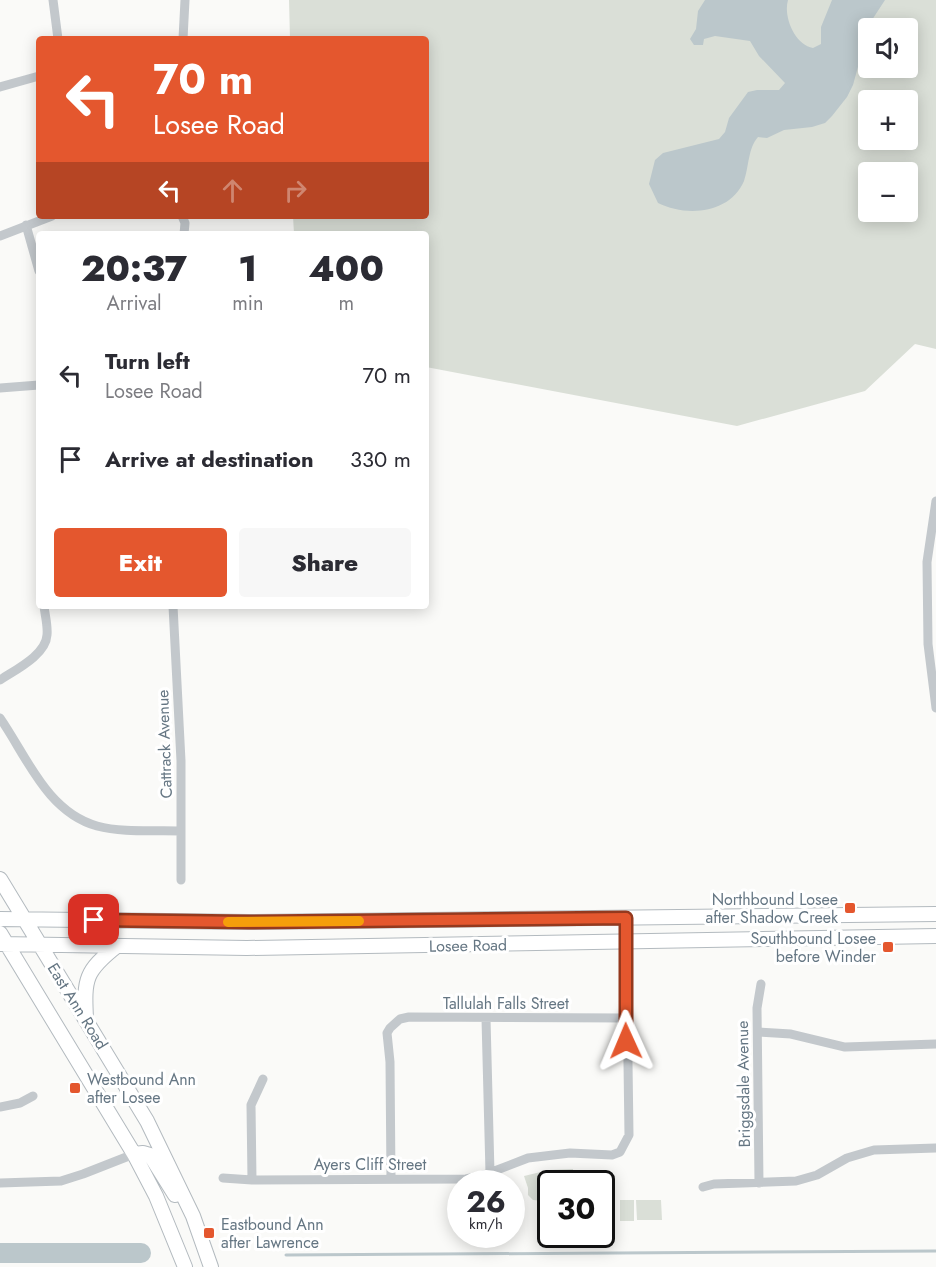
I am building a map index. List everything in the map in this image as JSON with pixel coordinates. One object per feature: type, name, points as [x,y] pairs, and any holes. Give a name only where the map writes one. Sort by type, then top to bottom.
[{"type":"main road","name":"East Ann Road","points":[[0,879],[131,1092],[157,1139],[193,1216],[211,1267]]},
{"type":"main road","name":"Losee Road","points":[[0,919],[249,922],[936,914]]},
{"type":"main road","name":"Losee Road","points":[[2,940],[39,945],[247,948],[936,936]]},
{"type":"main road","name":"East Ann Road","points":[[2,940],[134,1154],[156,1196],[185,1267]]},
{"type":"main road","points":[[86,1020],[85,992],[88,976],[100,959],[117,946]]},
{"type":"main road","points":[[134,1154],[150,1155],[157,1164],[211,1267]]},
{"type":"street","points":[[53,0],[58,36]]},
{"type":"street","points":[[183,36],[185,0]]},
{"type":"street","points":[[0,87],[36,77]]},
{"type":"street","points":[[0,236],[43,219]]},
{"type":"street","points":[[26,225],[36,260]]},
{"type":"street","points":[[0,388],[36,385]]},
{"type":"street","points":[[936,501],[927,562],[928,644],[936,708]]},
{"type":"street","points":[[0,680],[38,653],[45,644],[47,635],[44,609]]},
{"type":"street","name":"Cattrack Avenue","points":[[173,609],[180,716],[181,880]]},
{"type":"street","points":[[0,718],[45,789],[60,806],[74,817],[96,826],[113,829],[181,831]]},
{"type":"street","points":[[626,918],[626,1018]]},
{"type":"street","name":"Briggsdale Avenue","points":[[759,1183],[758,1008],[761,984]]},
{"type":"street","name":"Tallulah Falls Street","points":[[391,1179],[390,1062],[387,1033],[400,1019],[409,1017],[626,1018]]},
{"type":"street","name":"Ayers Cliff Street","points":[[498,1170],[528,1158],[570,1153],[612,1155],[620,1152],[629,1135],[626,1018]]},
{"type":"street","points":[[486,1019],[490,1170]]},
{"type":"street","points":[[758,1032],[791,1034],[845,1047],[936,1044]]},
{"type":"street","points":[[252,1180],[251,1105],[264,1079]]},
{"type":"street","points":[[0,1107],[20,1103],[33,1096]]},
{"type":"street","points":[[703,1187],[714,1184],[807,1179],[847,1158],[874,1150],[936,1148]]},
{"type":"street","points":[[0,1183],[61,1181],[134,1154]]},
{"type":"street","name":"Ayers Cliff Street","points":[[223,1178],[252,1180],[447,1179]]},
{"type":"shaded area","points":[[289,0],[936,0],[936,349],[915,344],[865,391],[737,426],[429,368],[429,231],[294,231],[293,219],[429,219],[429,36],[290,36]]},
{"type":"shaded area","points":[[705,0],[788,0],[787,14],[792,29],[801,42],[813,48],[821,44],[821,27],[832,0],[885,0],[873,18],[858,18],[858,67],[847,97],[832,116],[825,123],[812,127],[784,130],[767,138],[758,137],[750,152],[744,181],[737,192],[718,206],[694,211],[681,210],[658,203],[649,184],[655,160],[663,153],[719,139],[725,132],[729,118],[748,92],[779,90],[785,83],[759,56],[750,41],[715,36],[704,39],[703,45],[694,45],[690,39],[696,29],[698,11]]},
{"type":"shaded area","points":[[537,1173],[537,1200],[528,1195],[525,1176]]},
{"type":"shaded area","points":[[620,1200],[634,1200],[634,1221],[620,1221]]},
{"type":"shaded area","points":[[636,1200],[661,1200],[662,1220],[637,1220]]},
{"type":"waterway","points":[[286,1255],[936,1251]]},
{"type":"waterway","points":[[0,1253],[141,1253]]},
{"type":"slow traffic","points":[[228,922],[359,921]]},
{"type":"place","name":"Northbound Losee after Shadow Creek","points":[[850,908]]},
{"type":"place","name":"Southbound Losee before Winder","points":[[888,947]]},
{"type":"place","name":"Westbound Ann after Losee","points":[[75,1088]]},
{"type":"place","name":"Eastbound Ann after Lawrence","points":[[209,1233]]},
{"type":"route","points":[[94,920],[249,922],[626,918],[626,1041]]}]
